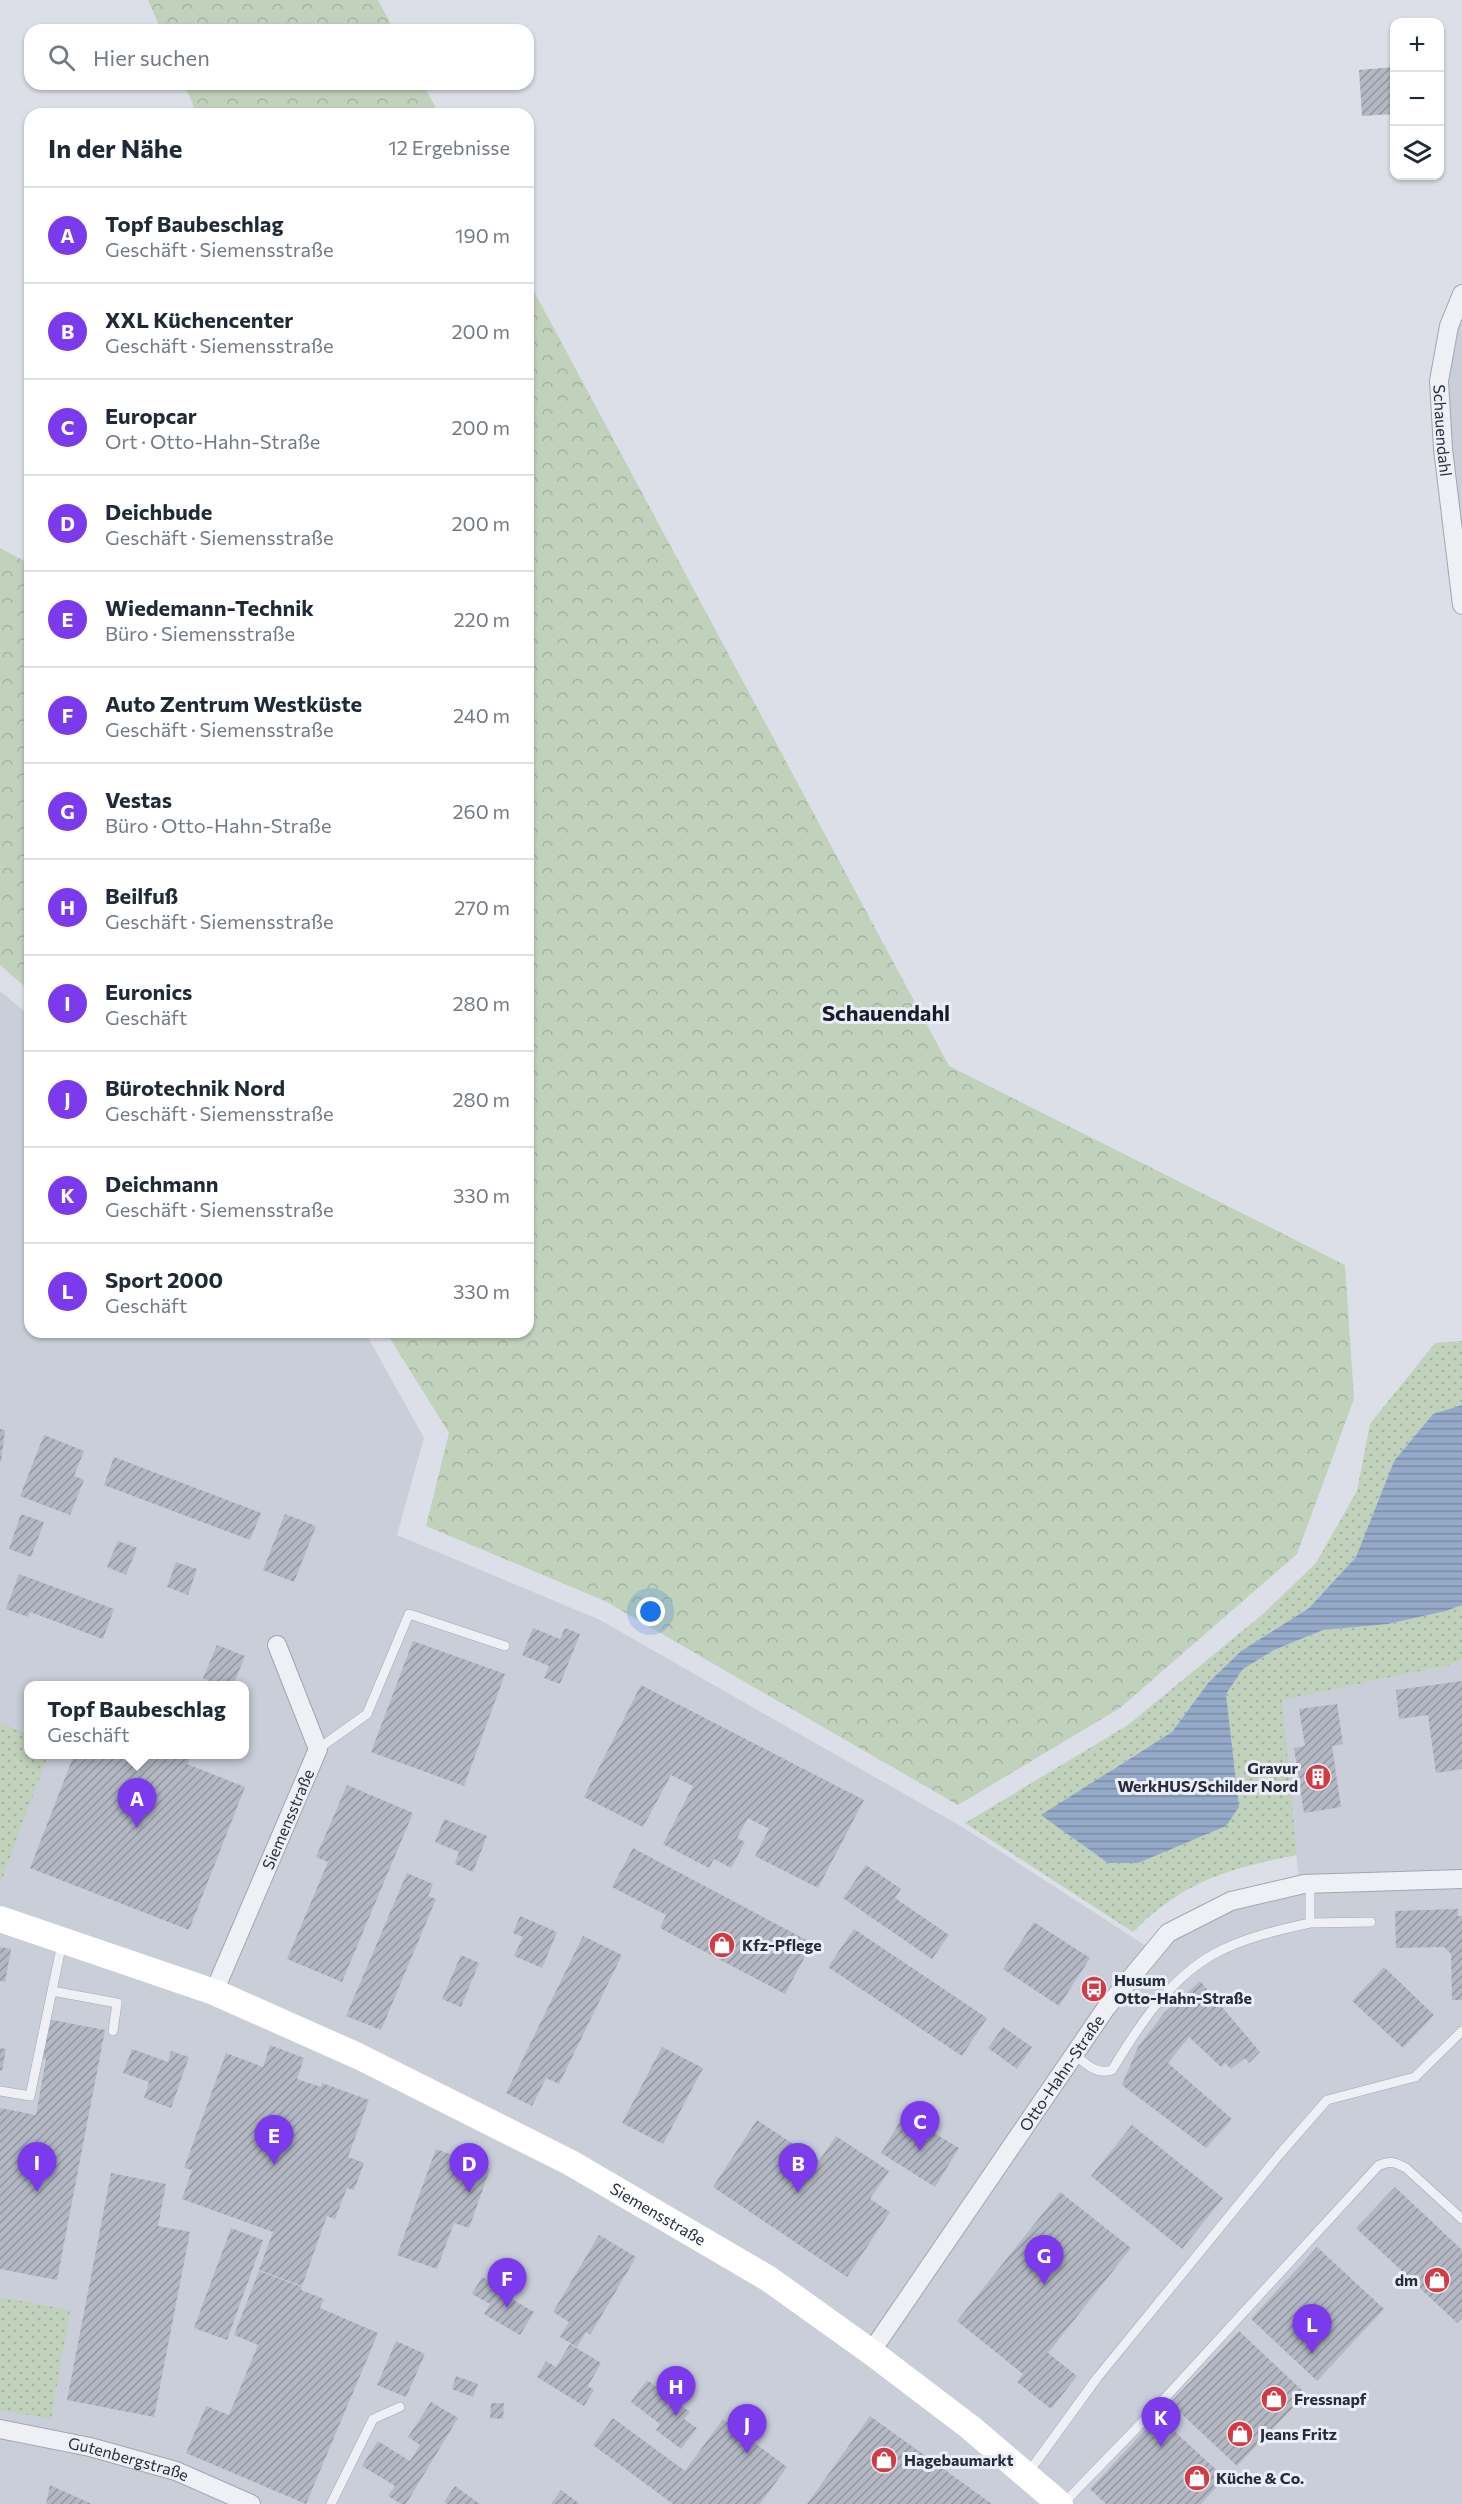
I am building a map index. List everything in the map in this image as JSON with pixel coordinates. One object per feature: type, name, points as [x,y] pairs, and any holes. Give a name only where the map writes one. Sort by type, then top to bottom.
[{"type":"street","name":"Schauendahl","points":[[1462,294],[1449,326],[1439,381],[1443,449],[1462,605]]},
{"type":"street","name":"Siemensstraße","points":[[214,1992],[318,1749],[277,1645]]},
{"type":"street","name":"Otto-Hahn-Straße","points":[[871,2352],[1106,2008],[1168,1934],[1231,1901],[1310,1884],[1462,1879]]},
{"type":"street","name":"Siemensstraße","points":[[0,1919],[214,1992],[358,2056],[571,2163],[769,2279],[871,2352],[971,2428],[1061,2504]]},
{"type":"street","name":"Gutenbergstraße","points":[[0,2429],[90,2447],[176,2471],[251,2504]]},
{"type":"lane","points":[[318,1749],[367,1714],[409,1614],[505,1646]]},
{"type":"lane","points":[[1310,1884],[1310,1923]]},
{"type":"lane","points":[[1076,2055],[1091,2068],[1102,2073],[1112,2070],[1146,2017],[1180,1979],[1214,1954],[1271,1932],[1310,1923],[1371,1922]]},
{"type":"lane","points":[[0,2091],[30,2096],[62,1940]]},
{"type":"lane","points":[[52,1991],[117,2003],[113,2031]]},
{"type":"lane","points":[[1026,2475],[1097,2378],[1279,2155],[1327,2100],[1415,2077],[1462,2031]]},
{"type":"lane","points":[[1061,2504],[1154,2410],[1378,2166],[1386,2162],[1395,2162],[1406,2168],[1462,2219]]},
{"type":"lane","points":[[331,2504],[373,2420],[400,2407]]},
{"type":"shaded area","points":[[1462,310],[1462,553],[1445,379]]},
{"type":"shaded area","points":[[0,991],[24,1011],[24,1338],[368,1338],[424,1438],[397,1535],[600,1620],[964,1828],[1160,1955],[1173,1941],[1233,1910],[1300,1892],[1281,1700],[1445,1666],[1462,1660],[1462,2504],[0,2504]]},
{"type":"green space","points":[[148,0],[378,0],[391,24],[158,24]]},
{"type":"green space","points":[[187,90],[426,90],[436,108],[194,108]]},
{"type":"green space","points":[[534,291],[949,1066],[1345,1265],[1354,1399],[1297,1554],[1120,1708],[958,1805],[605,1601],[426,1526],[449,1433],[390,1338],[534,1338]]},
{"type":"green space","points":[[0,548],[24,561],[24,986],[0,965]]},
{"type":"green space","points":[[1462,1341],[1462,1405],[1433,1414],[1394,1461],[1356,1557],[1309,1608],[1241,1651],[1208,1683],[1172,1732],[1111,1770],[1239,1807],[1226,1694],[1243,1669],[1274,1650],[1323,1630],[1388,1624],[1446,1611],[1462,1605],[1462,1660],[1445,1666],[1282,1700],[1297,1855],[1209,1879],[1171,1900],[1133,1932],[965,1823],[1128,1725],[1263,1614],[1316,1563],[1357,1491],[1370,1424],[1435,1343]]},
{"type":"green space","points":[[0,1723],[24,1732],[24,1759],[47,1759],[0,1885]]},
{"type":"green space","points":[[0,2297],[70,2310],[51,2419],[0,2410]]},
{"type":"water","points":[[1462,1405],[1462,1605],[1446,1611],[1388,1624],[1323,1630],[1274,1650],[1243,1669],[1226,1694],[1239,1807],[1226,1826],[1138,1863],[1108,1863],[1041,1815],[1172,1732],[1208,1683],[1241,1651],[1309,1608],[1356,1557],[1394,1461],[1433,1414]]},
{"type":"building","points":[[1390,67],[1390,114],[1362,116],[1359,70]]},
{"type":"building","points":[[0,1429],[5,1430],[1,1462],[0,1462]]},
{"type":"building","points":[[44,1435],[84,1451],[74,1476],[84,1480],[70,1515],[20,1496]]},
{"type":"building","points":[[114,1457],[261,1513],[250,1540],[104,1485]]},
{"type":"building","points":[[21,1514],[44,1522],[31,1557],[9,1549]]},
{"type":"building","points":[[285,1514],[316,1526],[294,1582],[263,1570]]},
{"type":"building","points":[[118,1541],[137,1548],[126,1575],[107,1567]]},
{"type":"building","points":[[176,1562],[197,1569],[188,1595],[167,1587]]},
{"type":"building","points":[[19,1574],[114,1609],[103,1639],[30,1612],[28,1617],[6,1609]]},
{"type":"building","points":[[533,1628],[560,1639],[565,1628],[580,1634],[560,1684],[544,1678],[549,1666],[522,1655]]},
{"type":"building","points":[[413,1641],[505,1674],[464,1786],[371,1752]]},
{"type":"building","points":[[217,1645],[245,1656],[235,1681],[210,1681],[203,1678]]},
{"type":"building","points":[[1462,1681],[1462,1769],[1436,1773],[1428,1715],[1399,1719],[1396,1690]]},
{"type":"building","points":[[641,1685],[864,1800],[818,1888],[755,1856],[769,1829],[748,1818],[737,1838],[745,1842],[731,1868],[714,1859],[709,1868],[663,1844],[693,1786],[671,1775],[643,1827],[584,1797]]},
{"type":"building","name":"Gravur WerkHUS/Schilder Nord","points":[[1337,1704],[1343,1744],[1332,1746],[1341,1807],[1304,1813],[1294,1748],[1305,1746],[1299,1709]]},
{"type":"building","points":[[72,1759],[189,1759],[187,1764],[245,1787],[189,1930],[30,1868]]},
{"type":"building","points":[[347,1785],[413,1813],[342,1982],[287,1959],[328,1862],[316,1857]]},
{"type":"building","points":[[444,1819],[487,1836],[473,1872],[455,1864],[459,1852],[435,1842]]},
{"type":"building","points":[[633,1848],[812,1943],[785,1994],[660,1928],[666,1915],[612,1887]]},
{"type":"building","points":[[866,1865],[901,1889],[895,1898],[949,1935],[932,1959],[843,1898]]},
{"type":"building","points":[[407,1873],[433,1884],[428,1896],[436,1899],[381,2030],[346,2016]]},
{"type":"building","points":[[1458,1909],[1458,1916],[1462,1916],[1462,2000],[1452,2000],[1451,1954],[1444,1947],[1396,1948],[1395,1911]]},
{"type":"building","points":[[520,1916],[557,1932],[542,1968],[514,1956],[523,1937],[513,1933]]},
{"type":"building","points":[[1034,1922],[1090,1958],[1059,2006],[1003,1969]]},
{"type":"building","points":[[854,1929],[987,2018],[962,2056],[828,1967]]},
{"type":"building","points":[[583,1936],[622,1955],[559,2084],[546,2078],[532,2106],[506,2093]]},
{"type":"building","points":[[0,1947],[11,1949],[5,1982],[0,1981]]},
{"type":"building","points":[[461,1955],[479,1963],[461,2007],[442,1999]]},
{"type":"building","points":[[1384,1967],[1434,2015],[1403,2048],[1352,2001]]},
{"type":"building","points":[[1200,1981],[1260,2052],[1249,2063],[1245,2058],[1231,2069],[1225,2063],[1221,2067],[1189,2037],[1168,2063],[1232,2119],[1206,2148],[1122,2085],[1138,2047],[1164,2013]]},
{"type":"building","points":[[42,2018],[105,2030],[57,2280],[0,2269],[0,2108],[36,2115],[46,2059],[34,2058]]},
{"type":"building","points":[[1003,2027],[1032,2047],[1017,2069],[988,2048]]},
{"type":"building","points":[[270,2045],[304,2058],[297,2079],[321,2087],[322,2083],[369,2100],[348,2157],[364,2163],[354,2190],[347,2188],[335,2219],[327,2216],[302,2286],[259,2270],[273,2232],[182,2199],[192,2170],[184,2168],[226,2053],[263,2067]]},
{"type":"building","points":[[662,2047],[703,2068],[663,2144],[622,2123]]},
{"type":"building","points":[[0,2048],[6,2049],[2,2071],[0,2070]]},
{"type":"building","points":[[132,2049],[168,2062],[171,2051],[189,2057],[171,2108],[144,2098],[149,2082],[123,2073]]},
{"type":"building","points":[[904,2115],[959,2148],[935,2187],[881,2153]]},
{"type":"building","points":[[757,2120],[819,2161],[836,2136],[889,2171],[870,2199],[890,2212],[847,2277],[713,2187]]},
{"type":"building","points":[[1132,2125],[1223,2198],[1182,2249],[1091,2176]]},
{"type":"building","points":[[436,2149],[490,2169],[469,2228],[454,2223],[437,2269],[397,2255]]},
{"type":"building","points":[[111,2173],[166,2184],[158,2226],[190,2232],[154,2417],[67,2400]]},
{"type":"building","name":"dm","points":[[1395,2187],[1462,2250],[1462,2318],[1457,2323],[1356,2228]]},
{"type":"building","points":[[1060,2192],[1131,2248],[1048,2353],[1077,2376],[1051,2409],[1017,2382],[1023,2374],[957,2321]]},
{"type":"building","points":[[231,2228],[263,2240],[227,2340],[194,2328]]},
{"type":"building","points":[[599,2235],[636,2257],[590,2335],[586,2332],[577,2347],[560,2337],[569,2322],[553,2312]]},
{"type":"building","points":[[1317,2247],[1384,2309],[1317,2381],[1251,2319]]},
{"type":"building","points":[[259,2271],[302,2287],[301,2290],[324,2299],[320,2308],[378,2333],[306,2504],[186,2453],[206,2406],[229,2415],[258,2345],[234,2335]]},
{"type":"building","points":[[482,2277],[500,2287],[498,2291],[534,2312],[520,2335],[484,2314],[490,2304],[472,2294]]},
{"type":"building","points":[[1239,2331],[1306,2394],[1237,2466],[1170,2403]]},
{"type":"building","points":[[396,2341],[425,2354],[406,2397],[377,2385]]},
{"type":"building","points":[[570,2344],[601,2363],[588,2386],[594,2390],[584,2406],[537,2377],[546,2361],[556,2367]]},
{"type":"building","points":[[456,2376],[478,2384],[473,2397],[452,2389]]},
{"type":"building","points":[[647,2380],[690,2412],[684,2419],[697,2428],[681,2449],[656,2430],[660,2424],[631,2402]]},
{"type":"building","points":[[431,2402],[458,2418],[406,2504],[401,2504],[388,2496],[395,2486],[362,2466],[378,2441],[410,2461],[420,2445],[408,2437]]},
{"type":"building","points":[[491,2403],[504,2403],[503,2419],[490,2418]]},
{"type":"building","name":"Hagebaumarkt","points":[[870,2416],[992,2504],[807,2504]]},
{"type":"building","points":[[1158,2416],[1225,2478],[1201,2504],[1106,2504],[1090,2489]]},
{"type":"building","points":[[613,2418],[685,2471],[723,2419],[787,2467],[760,2504],[673,2504],[593,2445]]},
{"type":"building","points":[[50,2485],[92,2504],[46,2504]]},
{"type":"building","points":[[455,2486],[480,2504],[447,2504],[444,2502]]},
{"type":"building","points":[[561,2490],[580,2504],[551,2504]]},
{"type":"place","name":"Gravur WerkHUS/Schilder Nord","points":[[1318,1777]]},
{"type":"place","name":"Topf Baubeschlag","points":[[137,1828]]},
{"type":"place","name":"Kfz-Pflege","points":[[722,1945]]},
{"type":"place","name":"Husum Otto-Hahn-Straße","points":[[1094,1989]]},
{"type":"place","name":"Europcar","points":[[920,2151]]},
{"type":"place","name":"Wiedemann-Technik","points":[[274,2165]]},
{"type":"place","name":"Euronics","points":[[37,2192]]},
{"type":"place","name":"Deichbude","points":[[469,2193]]},
{"type":"place","name":"XXL Küchencenter","points":[[798,2193]]},
{"type":"place","name":"dm","points":[[1437,2280]]},
{"type":"place","name":"Vestas","points":[[1044,2285]]},
{"type":"place","name":"Auto Zentrum Westküste","points":[[507,2308]]},
{"type":"place","name":"Sport 2000","points":[[1312,2354]]},
{"type":"place","name":"Fressnapf","points":[[1274,2399]]},
{"type":"place","name":"Beilfuß","points":[[676,2416]]},
{"type":"place","name":"Jeans Fritz","points":[[1240,2434]]},
{"type":"place","name":"Deichmann","points":[[1161,2447]]},
{"type":"place","name":"Bürotechnik Nord","points":[[747,2454]]},
{"type":"place","name":"Hagebaumarkt","points":[[884,2460]]},
{"type":"place","name":"Küche & Co.","points":[[1197,2478]]},
{"type":"district","name":"Schauendahl","points":[[886,1013]]}]
